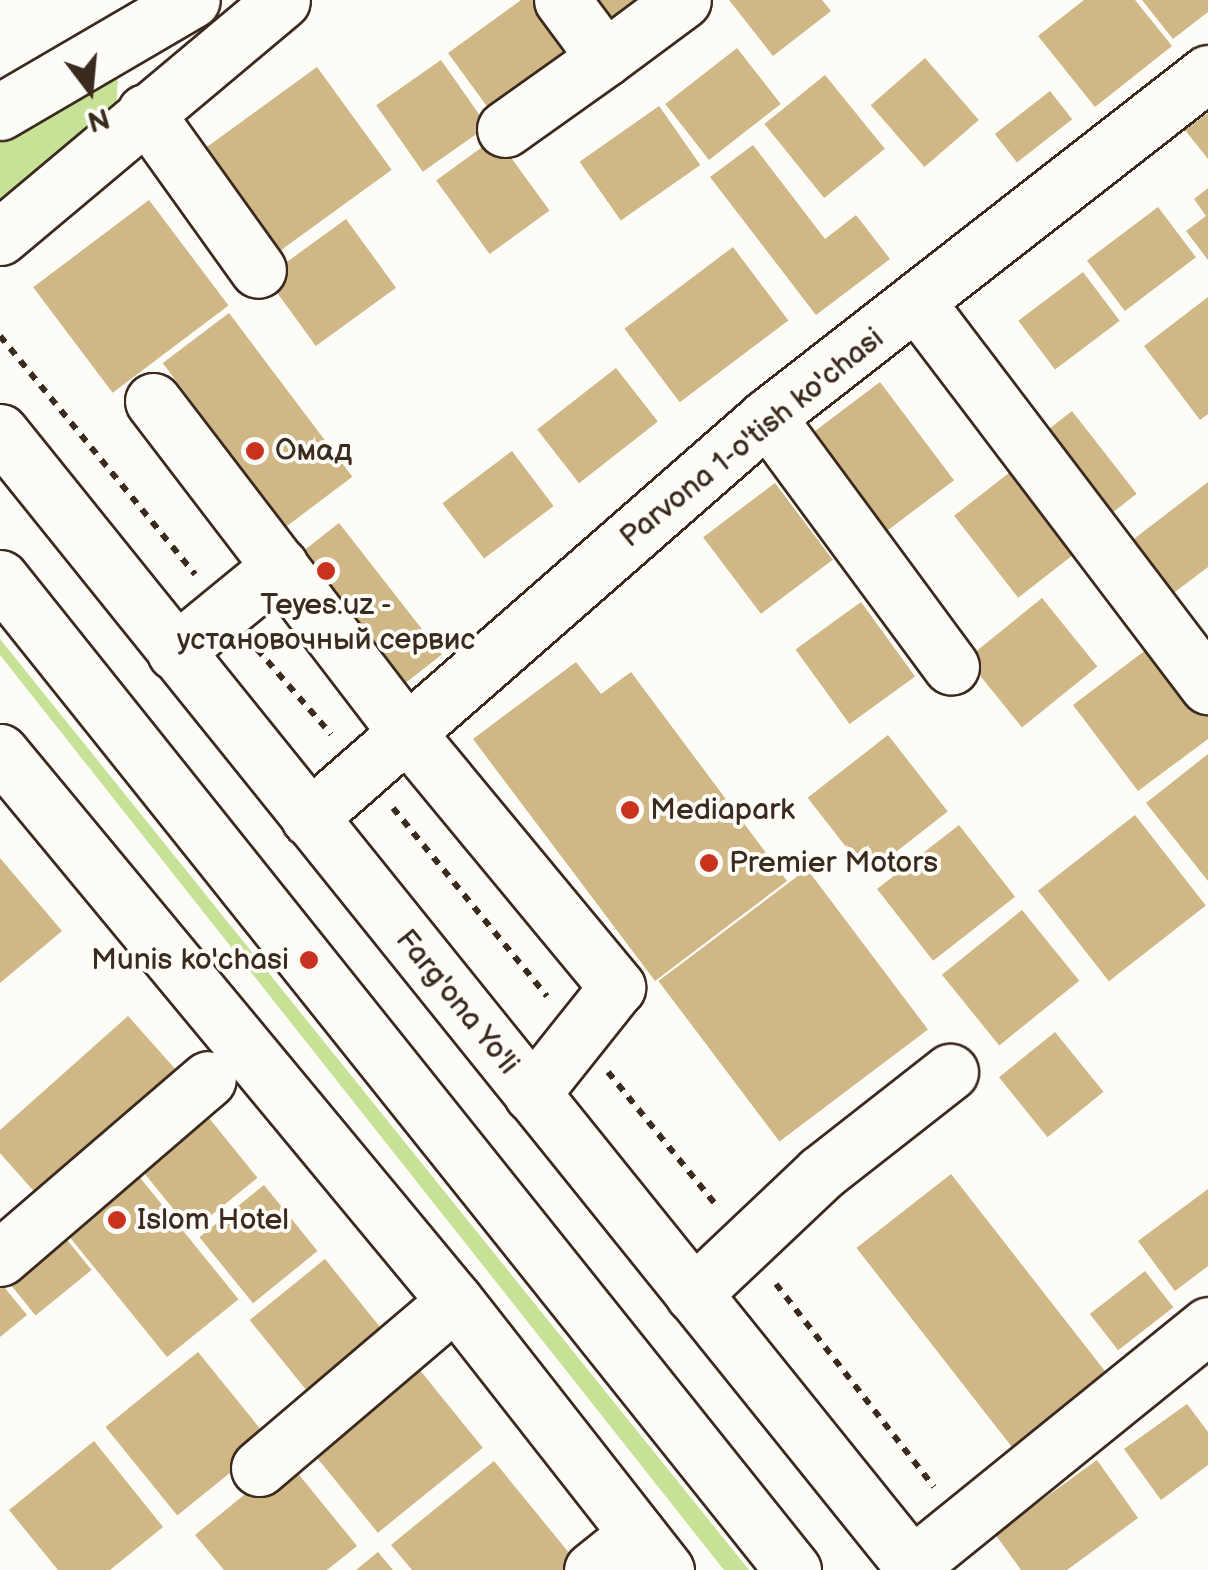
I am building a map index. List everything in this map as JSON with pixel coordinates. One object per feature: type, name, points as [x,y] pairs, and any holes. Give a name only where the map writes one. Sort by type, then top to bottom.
[{"type":"street","points":[[0,112],[192,0]]},
{"type":"street","points":[[0,237],[282,0]]},
{"type":"street","points":[[562,0],[605,58]]},
{"type":"street","points":[[505,130],[683,0]]},
{"type":"street","name":"Parvona 1-o'tish ko'chasi","points":[[308,818],[768,417],[1206,77]]},
{"type":"street","points":[[145,112],[258,270]]},
{"type":"street","points":[[918,304],[1208,686]]},
{"type":"street","points":[[153,401],[407,732],[617,987],[532,1094]]},
{"type":"street","points":[[768,417],[951,667]]},
{"type":"street","name":"Farg'ona Yo'li","points":[[0,432],[914,1568]]},
{"type":"street","points":[[176,652],[280,566]]},
{"type":"street","points":[[0,578],[793,1570]]},
{"type":"street","points":[[0,752],[455,1301],[651,1552],[592,1570]]},
{"type":"street","points":[[693,1294],[746,1243],[950,1072]]},
{"type":"street","points":[[0,1258],[208,1078]]},
{"type":"street","points":[[259,1468],[455,1301]]},
{"type":"street","points":[[914,1568],[1208,1325]]},
{"type":"path","points":[[0,336],[578,1035],[746,1243],[963,1524]]},
{"type":"green space","points":[[101,77],[118,77],[116,111],[0,204],[0,133]]},
{"type":"green space","points":[[0,639],[749,1570],[724,1570],[0,655]]},
{"type":"building","points":[[521,0],[548,0],[587,53],[497,120],[448,53]]},
{"type":"building","points":[[578,0],[658,0],[606,38]]},
{"type":"building","points":[[729,0],[822,0],[831,11],[773,56]]},
{"type":"building","points":[[1084,0],[1135,0],[1172,46],[1095,107],[1038,36]]},
{"type":"building","points":[[1142,0],[1208,0],[1208,12],[1173,39]]},
{"type":"building","points":[[737,48],[781,104],[709,160],[665,104]]},
{"type":"building","points":[[925,58],[979,120],[924,167],[871,105]]},
{"type":"building","points":[[441,60],[487,126],[423,172],[376,105]]},
{"type":"building","points":[[317,67],[392,170],[269,259],[195,156]]},
{"type":"building","points":[[825,75],[885,149],[824,198],[764,124]]},
{"type":"building","points":[[1050,91],[1072,119],[1017,162],[995,134]]},
{"type":"building","points":[[659,106],[700,165],[621,221],[580,162]]},
{"type":"building","points":[[1208,113],[1208,159],[1185,130]]},
{"type":"building","points":[[496,137],[549,211],[490,254],[436,180]]},
{"type":"building","points":[[753,145],[825,239],[856,215],[890,259],[816,315],[710,177]]},
{"type":"building","points":[[1208,188],[1208,260],[1186,231],[1206,216],[1194,199]]},
{"type":"building","points":[[149,200],[228,305],[113,393],[33,287]]},
{"type":"building","points":[[1158,207],[1196,257],[1125,311],[1087,261]]},
{"type":"building","points":[[346,219],[396,288],[316,346],[266,277]]},
{"type":"building","points":[[733,247],[788,320],[680,402],[624,329]]},
{"type":"building","points":[[1083,272],[1120,321],[1055,369],[1018,321]]},
{"type":"building","points":[[1208,297],[1208,414],[1200,420],[1144,346]]},
{"type":"building","points":[[229,313],[352,477],[286,527],[163,363]]},
{"type":"building","points":[[616,368],[658,422],[579,483],[537,430]]},
{"type":"building","points":[[880,382],[954,480],[878,537],[804,439]]},
{"type":"building","points":[[1072,411],[1137,494],[1106,518],[1041,435]]},
{"type":"building","points":[[512,451],[554,506],[484,558],[443,503]]},
{"type":"building","points":[[1014,469],[1078,551],[1018,598],[954,516]]},
{"type":"building","points":[[1208,482],[1208,567],[1171,595],[1130,542]]},
{"type":"building","points":[[775,483],[833,560],[761,614],[703,537]]},
{"type":"building","points":[[339,523],[442,655],[400,687],[297,556]]},
{"type":"building","points":[[1042,598],[1097,666],[1022,727],[967,659]]},
{"type":"building","points":[[861,602],[915,676],[850,724],[795,650]]},
{"type":"building","points":[[1159,640],[1208,704],[1208,739],[1138,791],[1073,705]]},
{"type":"building","name":"Mediapark","points":[[576,662],[601,694],[631,672],[787,881],[655,981],[473,739]]},
{"type":"building","points":[[888,735],[948,811],[867,874],[808,798]]},
{"type":"building","points":[[1208,754],[1208,881],[1146,803]]},
{"type":"building","points":[[1135,815],[1206,906],[1109,981],[1038,891]]},
{"type":"building","points":[[959,825],[1015,897],[933,961],[877,889]]},
{"type":"building","points":[[0,858],[62,931],[0,983]]},
{"type":"building","points":[[807,869],[928,1030],[779,1141],[658,981]]},
{"type":"building","points":[[1022,910],[1079,981],[999,1046],[942,975]]},
{"type":"building","points":[[128,1016],[185,1080],[46,1205],[0,1153],[0,1130]]},
{"type":"building","points":[[1055,1032],[1103,1092],[1048,1137],[999,1077]]},
{"type":"building","points":[[209,1118],[257,1178],[191,1231],[143,1171]]},
{"type":"building","name":"Islom Hotel","points":[[129,1164],[239,1299],[167,1357],[58,1222]]},
{"type":"building","points":[[951,1174],[1113,1381],[1018,1455],[856,1248]]},
{"type":"building","points":[[264,1185],[317,1251],[253,1303],[199,1237]]},
{"type":"building","points":[[1208,1189],[1208,1266],[1175,1291],[1138,1241]]},
{"type":"building","points":[[55,1225],[92,1270],[36,1315],[0,1270]]},
{"type":"building","points":[[325,1259],[387,1336],[312,1397],[250,1320]]},
{"type":"building","points":[[1145,1271],[1173,1307],[1118,1350],[1090,1314]]},
{"type":"building","points":[[0,1282],[27,1315],[0,1337]]},
{"type":"building","points":[[198,1352],[270,1441],[177,1515],[106,1427]]},
{"type":"building","points":[[406,1353],[483,1448],[378,1533],[301,1438]]},
{"type":"building","points":[[1187,1404],[1208,1432],[1208,1465],[1161,1500],[1124,1449]]},
{"type":"building","points":[[94,1441],[163,1527],[110,1570],[58,1570],[9,1510]]},
{"type":"building","points":[[287,1460],[357,1546],[327,1570],[224,1570],[195,1535]]},
{"type":"building","points":[[1097,1460],[1138,1518],[1067,1570],[1021,1570],[995,1534]]},
{"type":"building","points":[[494,1461],[583,1570],[412,1570],[391,1545]]},
{"type":"building","points":[[378,1552],[393,1570],[356,1570]]},
{"type":"place","name":"Омад","points":[[255,451]]},
{"type":"place","name":"Teyes.uz - установочный сервис","points":[[326,571]]},
{"type":"place","name":"Mediapark","points":[[630,810]]},
{"type":"place","name":"Premier Motors","points":[[709,863]]},
{"type":"place","name":"Munis ko'chasi","points":[[309,960]]},
{"type":"place","name":"Islom Hotel","points":[[117,1220]]}]
